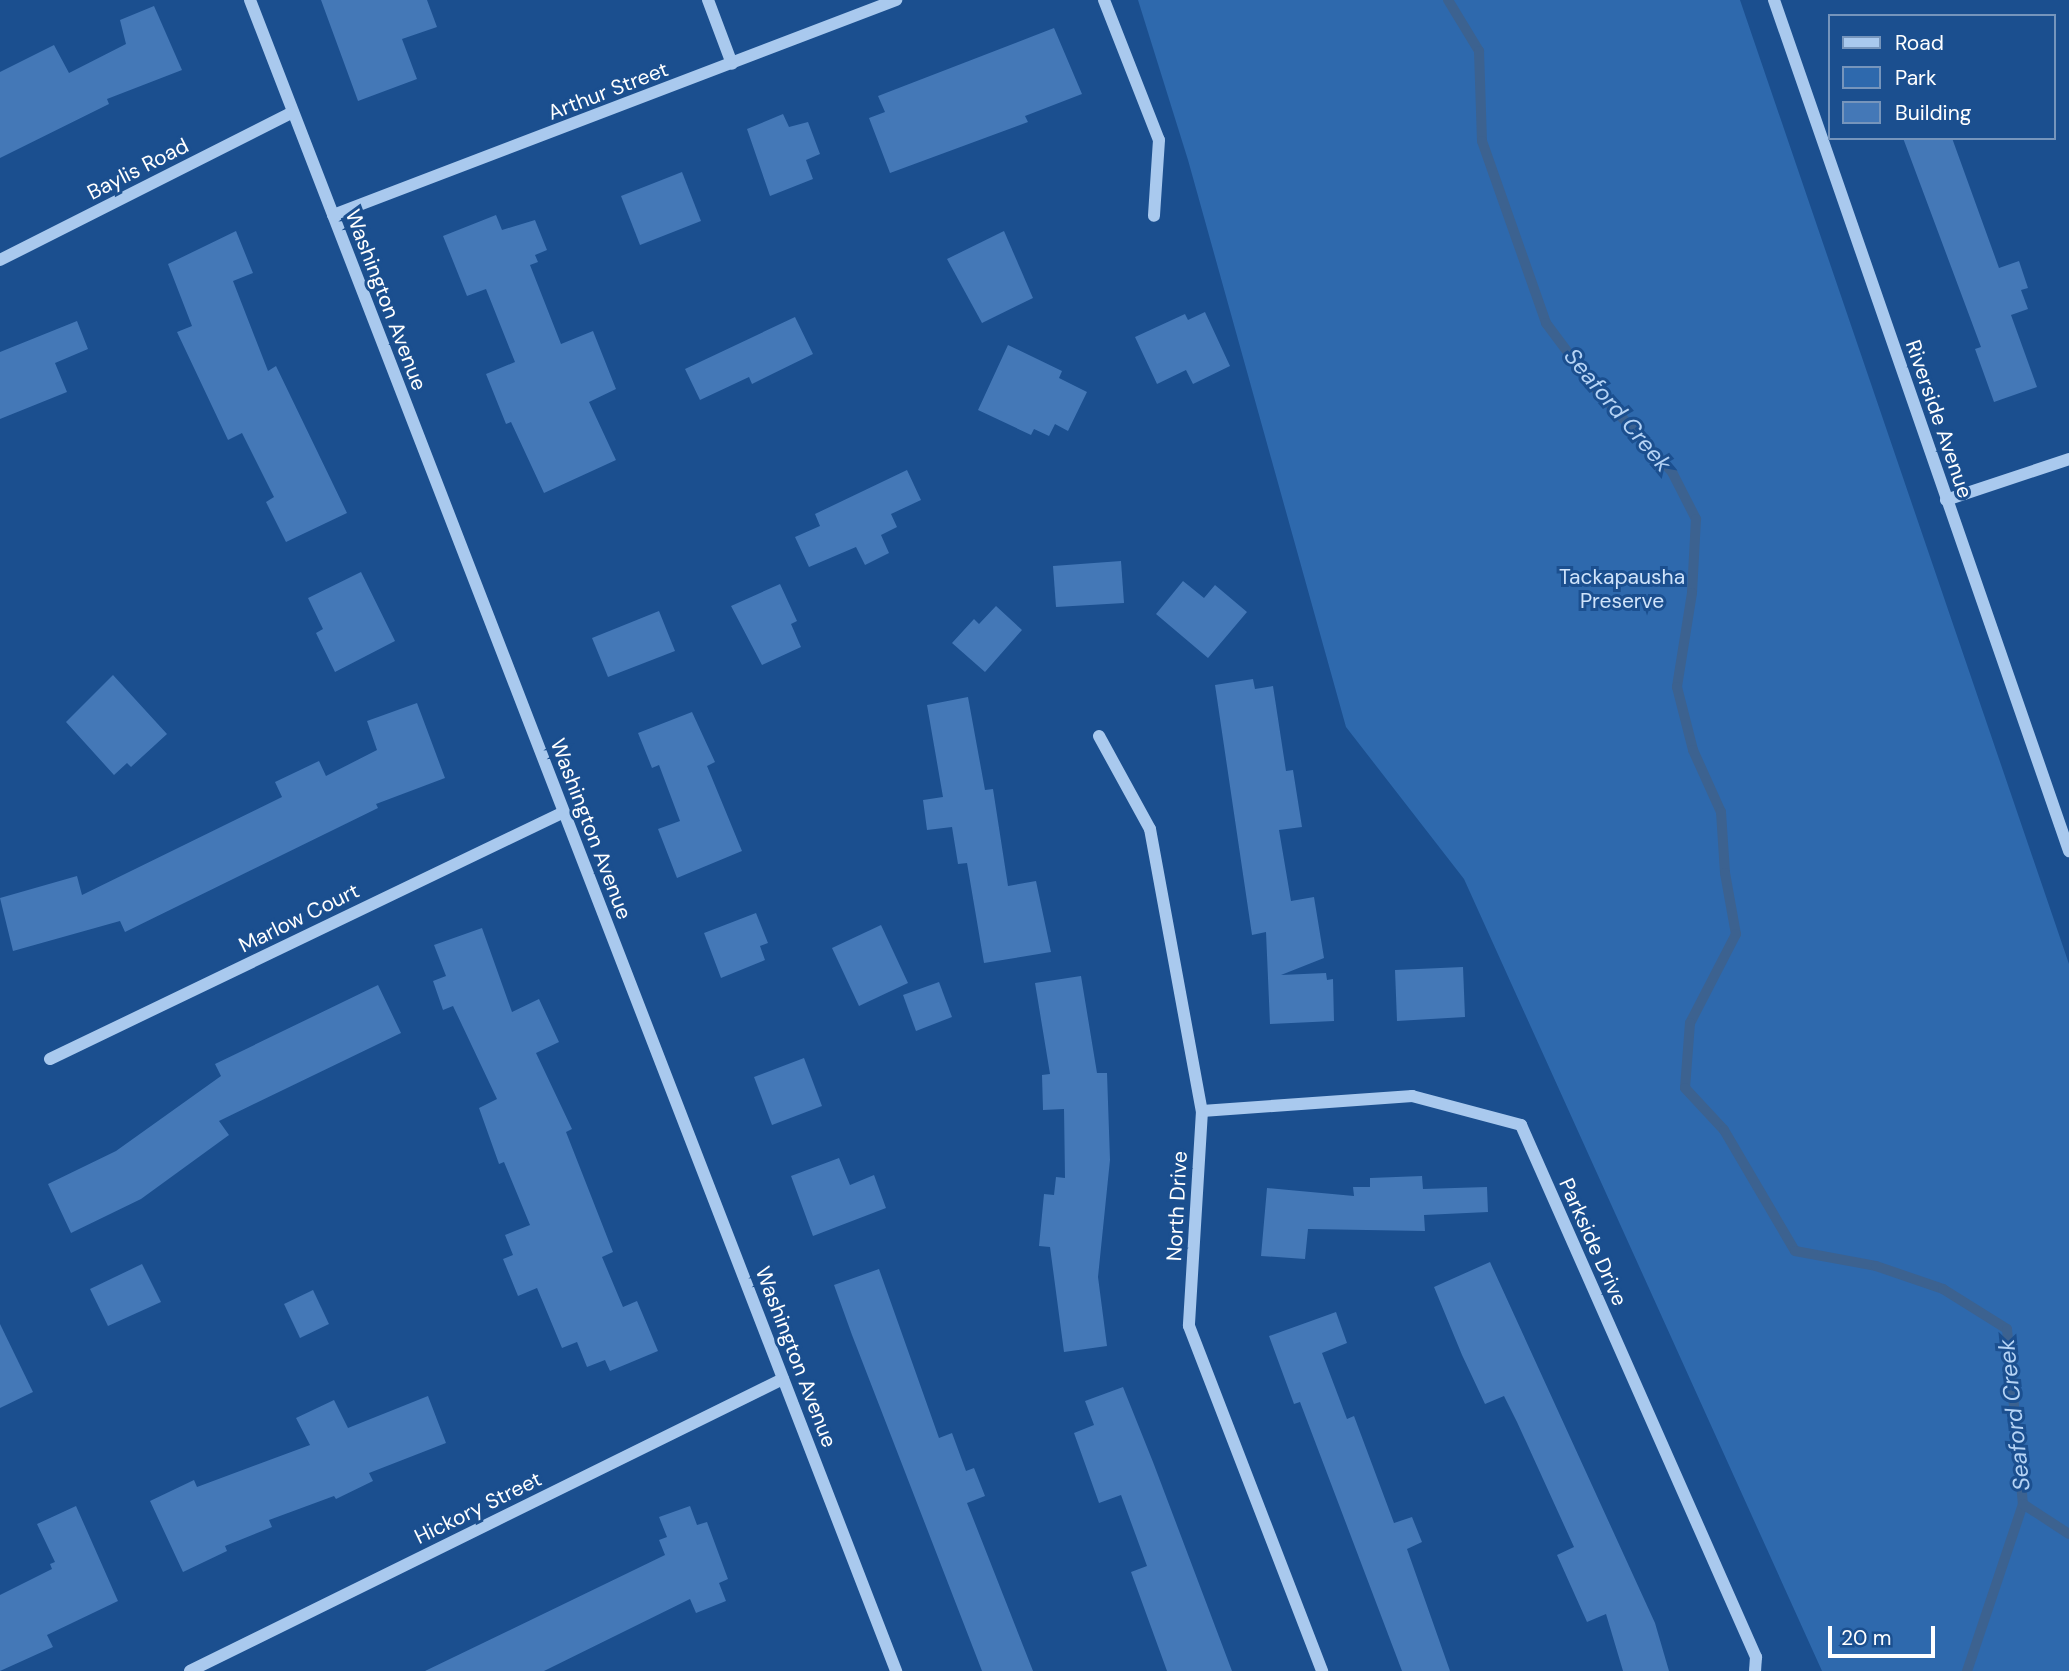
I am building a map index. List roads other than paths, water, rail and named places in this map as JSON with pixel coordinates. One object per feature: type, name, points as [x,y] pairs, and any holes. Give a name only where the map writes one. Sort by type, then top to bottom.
[{"type":"street","name":"Washington Avenue","points":[[250,0],[896,1671]]},
{"type":"street","points":[[708,0],[732,64]]},
{"type":"street","name":"Arthur Street","points":[[333,215],[895,0]]},
{"type":"street","points":[[1104,0],[1159,140],[1154,216]]},
{"type":"street","name":"Riverside Avenue","points":[[1774,0],[2069,851]]},
{"type":"street","name":"Baylis Road","points":[[0,260],[293,112]]},
{"type":"street","points":[[1946,500],[2069,459]]},
{"type":"street","name":"North Drive","points":[[1099,736],[1150,829],[1202,1111],[1189,1326],[1322,1671]]},
{"type":"street","name":"Marlow Court","points":[[50,1059],[564,812]]},
{"type":"street","name":"Parkside Drive","points":[[1202,1111],[1412,1096],[1521,1125],[1756,1657],[1755,1671]]},
{"type":"street","name":"Hickory Street","points":[[190,1671],[783,1379]]},
{"type":"waterway","name":"Seaford Creek","points":[[1448,0],[1479,51],[1482,141],[1546,323],[1593,386],[1672,472],[1696,519],[1692,593],[1677,687],[1693,750],[1721,812],[1725,873],[1736,934],[1690,1023],[1685,1088],[1724,1130],[1795,1251],[1876,1266],[1943,1289],[2007,1329],[2023,1504],[1967,1671]]},
{"type":"waterway","points":[[2023,1504],[2069,1534]]},
{"type":"park label","name":"Tackapausha Preserve","points":[[1622,589]]}]
